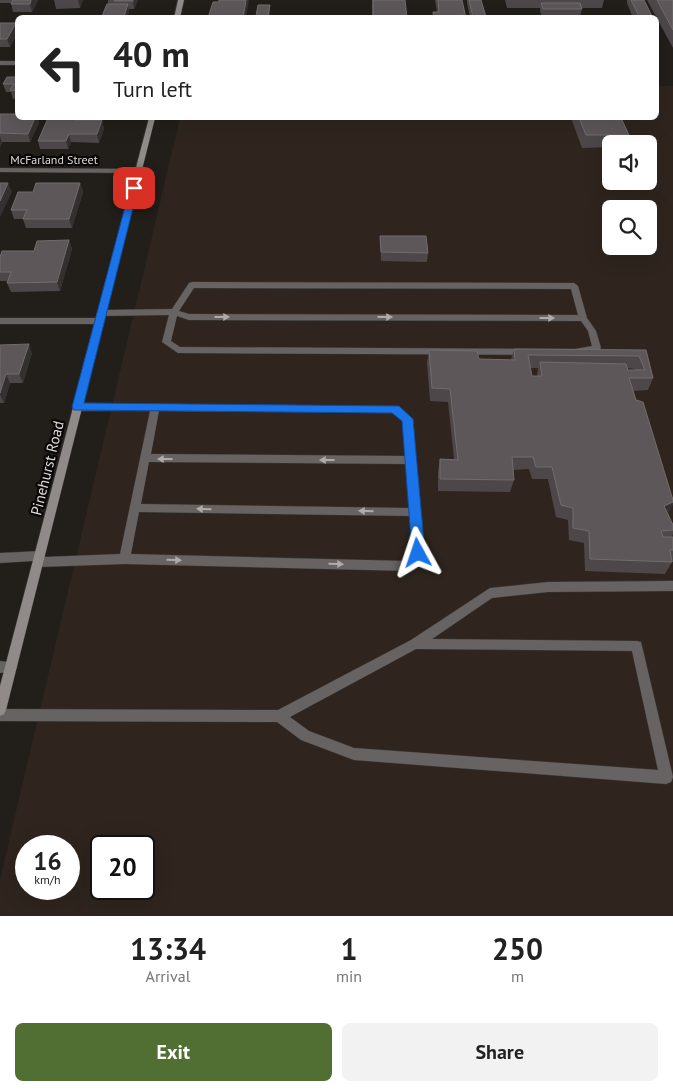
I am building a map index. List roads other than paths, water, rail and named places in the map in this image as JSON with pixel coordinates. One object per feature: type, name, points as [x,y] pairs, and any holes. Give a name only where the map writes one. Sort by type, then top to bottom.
[{"type":"street","points":[[178,15],[181,0]]},
{"type":"street","points":[[0,63],[15,63]]},
{"type":"street","name":"Pinehurst Road","points":[[0,710],[6,667],[39,559],[152,120]]},
{"type":"street","name":"McFarland Street","points":[[0,170],[139,171]]},
{"type":"street","points":[[192,285],[574,286],[583,318],[592,331],[597,348],[575,352],[178,350],[166,342],[174,312],[192,285]]},
{"type":"street","points":[[0,321],[174,312],[189,317],[583,318]]},
{"type":"street","points":[[0,558],[408,566],[418,553],[408,419],[395,409],[78,407]]},
{"type":"street","points":[[125,559],[155,407]]},
{"type":"street","points":[[145,458],[411,460]]},
{"type":"street","points":[[136,508],[415,512]]},
{"type":"street","points":[[0,715],[279,716],[415,644],[490,593],[548,587],[673,586]]},
{"type":"street","points":[[279,716],[305,736],[354,754],[669,776],[636,646],[415,644]]}]
